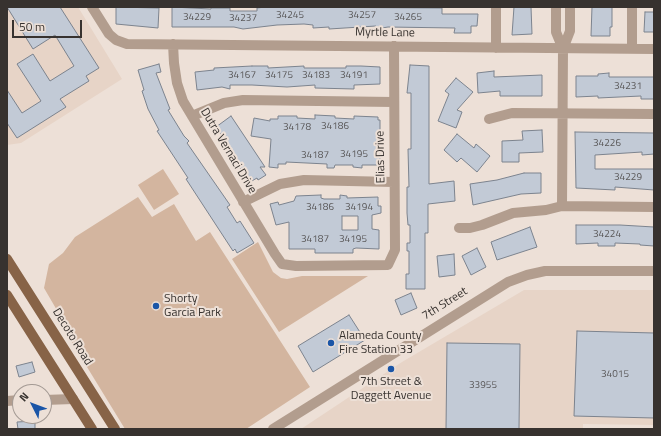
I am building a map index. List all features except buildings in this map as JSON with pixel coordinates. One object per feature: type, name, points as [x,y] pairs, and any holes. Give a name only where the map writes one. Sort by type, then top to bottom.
[{"type":"main road","name":"Decoto Road","points":[[7,259],[10,272],[115,429]]},
{"type":"main road","points":[[7,295],[92,429]]},
{"type":"street","name":"Myrtle Lane","points":[[92,7],[109,34],[116,40],[126,44],[654,49]]},
{"type":"street","points":[[496,7],[496,48]]},
{"type":"street","points":[[556,7],[556,32],[563,49]]},
{"type":"street","points":[[562,206],[563,49],[570,31],[570,7]]},
{"type":"street","points":[[632,7],[632,49]]},
{"type":"street","name":"Dutra Vernaci Drive","points":[[173,44],[174,63],[178,84],[184,101],[243,202],[282,264]]},
{"type":"street","name":"Elias Drive","points":[[282,264],[296,266],[388,266],[395,250],[393,102],[394,46]]},
{"type":"street","points":[[192,116],[224,103],[243,100],[393,102]]},
{"type":"street","points":[[489,119],[512,113],[654,114]]},
{"type":"street","points":[[243,202],[280,184],[304,180],[394,182]]},
{"type":"street","points":[[459,228],[470,228],[482,225],[514,213],[546,210],[562,206],[654,207]]},
{"type":"street","name":"7th Street","points":[[273,429],[508,282],[545,271],[654,271]]},
{"type":"street","points":[[52,400],[73,399]]},
{"type":"shaded area","points":[[7,7],[78,7],[122,79],[21,143],[7,145]]},
{"type":"shaded area","points":[[163,169],[179,194],[154,210],[138,185]]},
{"type":"shaded area","name":"Shorty Garcia Park","points":[[138,197],[152,217],[174,204],[196,241],[210,232],[310,387],[246,429],[125,429],[68,336],[65,324],[44,288],[49,264],[63,253],[75,237]]},
{"type":"shaded area","points":[[258,242],[273,272],[281,278],[287,279],[302,276],[368,276],[279,332],[232,259]]},
{"type":"shaded area","points":[[524,290],[654,290],[654,425],[583,424],[583,429],[301,429],[402,362]]},
{"type":"place","name":"Shorty Garcia Park","points":[[156,306]]},
{"type":"place","name":"Alameda County Fire Station 33","points":[[331,343]]},
{"type":"place","name":"7th Street & Daggett Avenue","points":[[391,369]]}]
